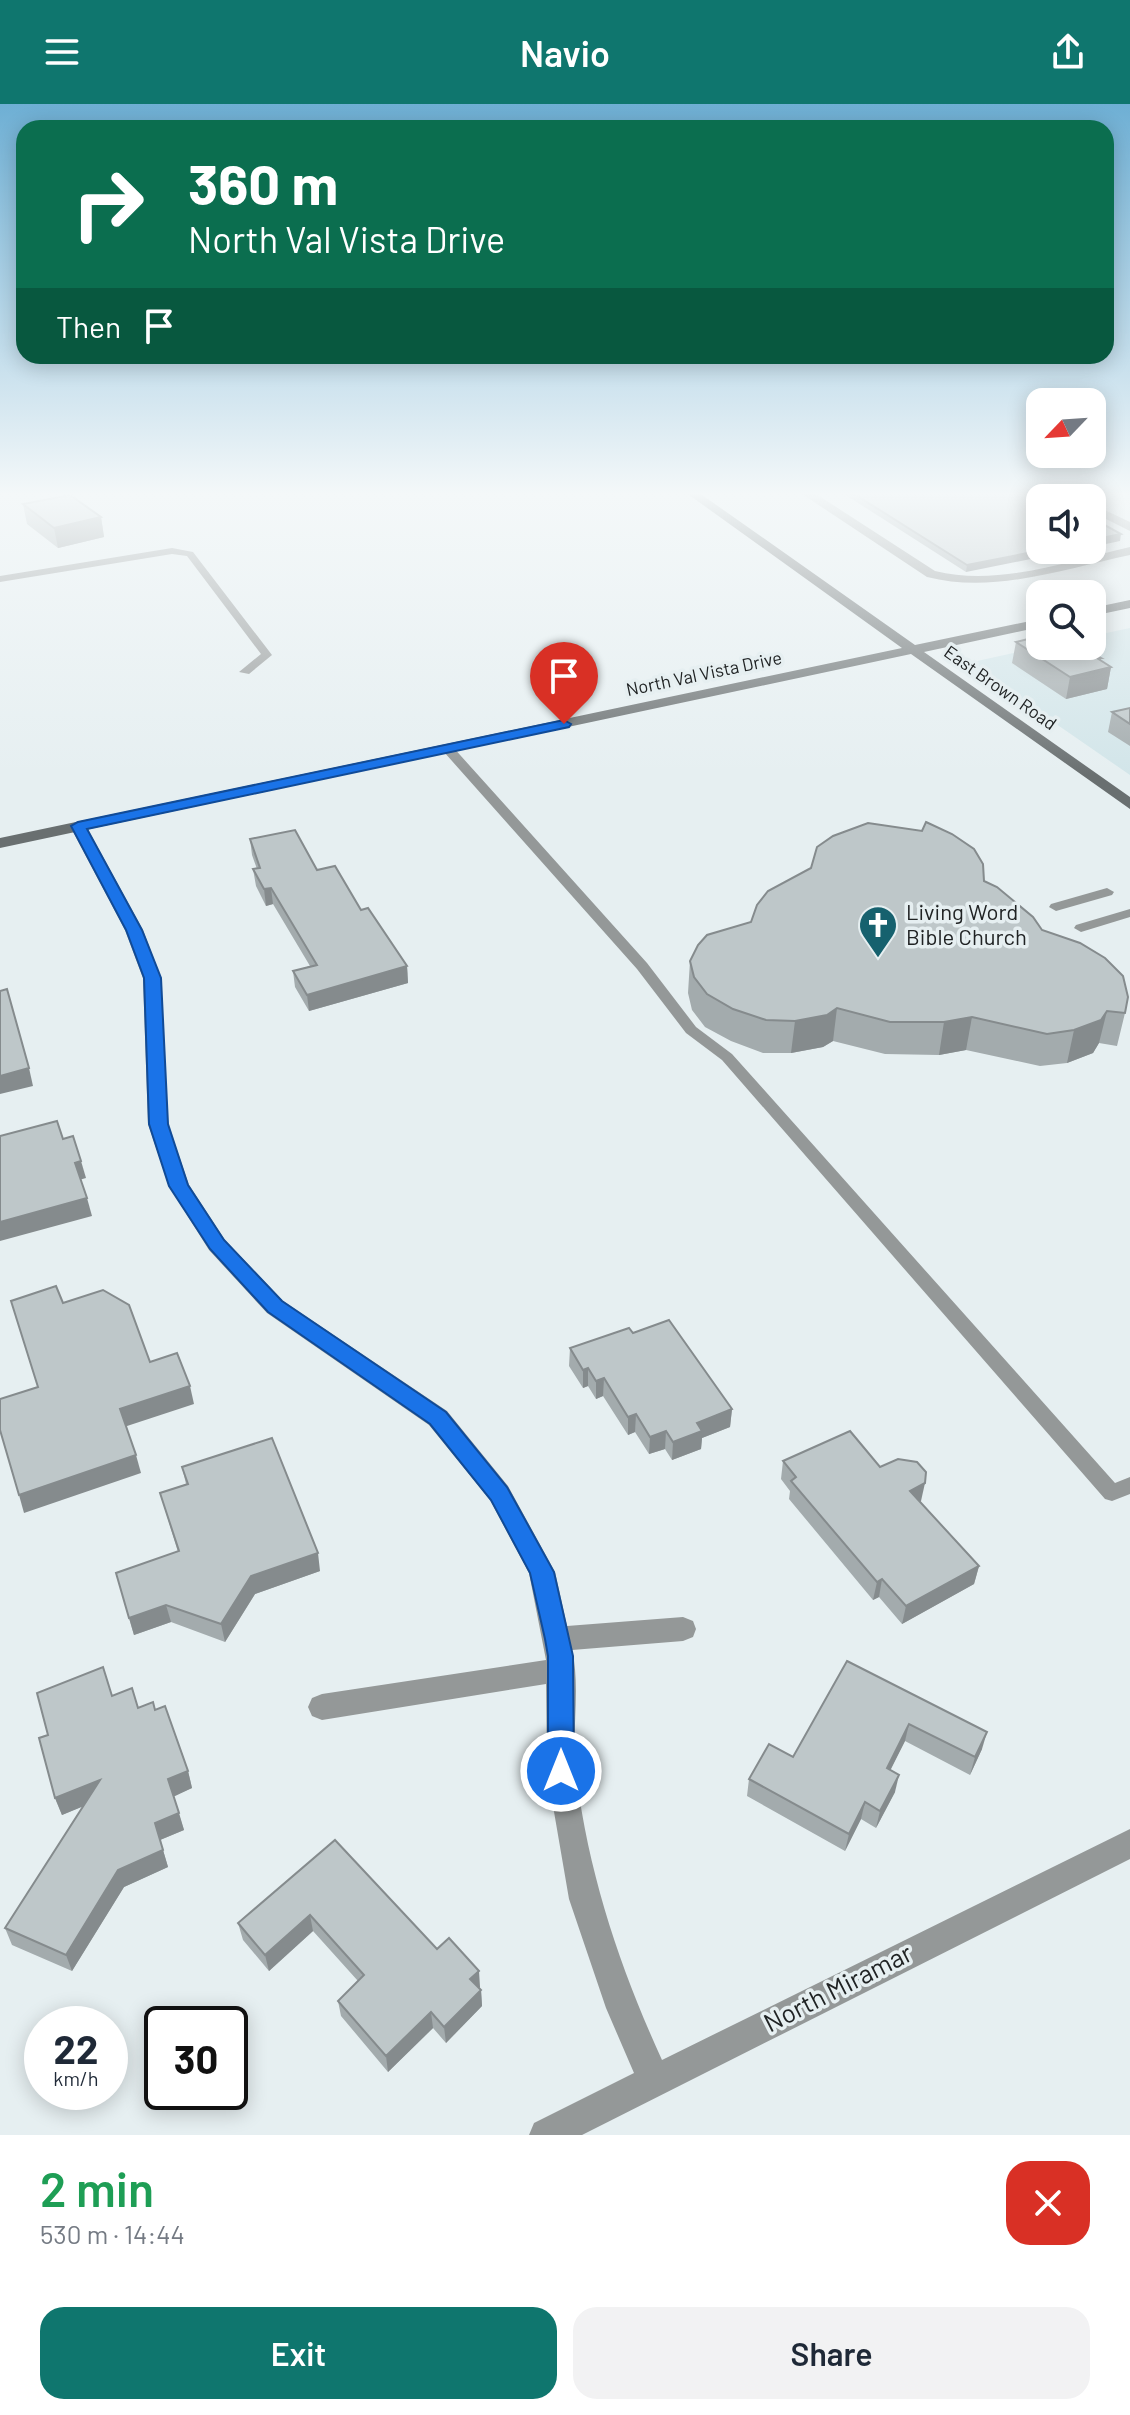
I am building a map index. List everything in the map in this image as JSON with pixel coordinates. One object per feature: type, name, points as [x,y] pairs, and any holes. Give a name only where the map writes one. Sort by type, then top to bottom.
[{"type":"main road","name":"East Brown Road","points":[[823,587],[1130,804]]},
{"type":"main road","points":[[1106,609],[1130,604]]},
{"type":"main road","name":"North Val Vista Drive","points":[[0,843],[1026,626]]},
{"type":"street","points":[[78,826],[134,930],[152,978],[158,1124],[179,1186],[217,1245],[275,1307],[438,1418],[499,1493],[542,1572],[557,1639],[560,1670],[561,1771],[584,1899],[622,2008],[654,2080]]},
{"type":"street","points":[[557,1639],[683,1629]]},
{"type":"street","points":[[322,1707],[560,1670]]},
{"type":"street","name":"North Miramar","points":[[546,2135],[1130,1843]]},
{"type":"lane","points":[[215,587],[267,655],[245,672]]},
{"type":"lane","points":[[448,749],[642,966],[691,1030],[727,1057],[1112,1493],[1130,1485]]},
{"type":"lane","points":[[1056,907],[1107,892]]},
{"type":"lane","points":[[1081,928],[1130,913]]},
{"type":"shaded area","points":[[1130,628],[1130,775],[968,663],[1026,650],[1026,660],[1106,660],[1106,633]]},
{"type":"building","points":[[1026,640],[1026,648],[1016,642]]},
{"type":"building","points":[[1044,660],[1100,660],[1111,667],[1070,677]]},
{"type":"building","points":[[1130,708],[1130,724],[1112,712]]},
{"type":"building","name":"Living Word Bible Church","points":[[926,822],[974,849],[983,864],[984,881],[997,887],[1033,917],[1042,930],[1080,943],[1105,958],[1123,976],[1128,997],[1125,1013],[1107,1011],[1101,1020],[1074,1030],[1047,1034],[972,1017],[944,1022],[890,1022],[837,1008],[827,1015],[795,1021],[766,1020],[733,1009],[707,994],[694,977],[690,961],[707,935],[751,922],[757,905],[768,891],[811,868],[817,847],[833,836],[868,823],[922,831]]},
{"type":"building","points":[[295,830],[317,870],[335,866],[361,910],[368,908],[407,966],[307,995],[293,971],[317,965],[271,888],[264,889],[253,869],[260,868],[250,839]]},
{"type":"building","points":[[7,989],[29,1068],[0,1076],[0,991]]},
{"type":"building","points":[[57,1121],[63,1139],[73,1136],[81,1161],[75,1163],[87,1198],[0,1222],[0,1136]]},
{"type":"building","points":[[56,1286],[63,1303],[103,1290],[129,1305],[150,1362],[177,1353],[190,1386],[120,1409],[136,1455],[19,1495],[0,1430],[0,1399],[38,1387],[11,1301]]},
{"type":"building","points":[[669,1320],[732,1409],[697,1423],[702,1431],[673,1442],[666,1431],[650,1437],[636,1414],[628,1417],[604,1378],[596,1381],[588,1368],[583,1370],[570,1348],[629,1328],[633,1333]]},
{"type":"building","points":[[850,1431],[880,1467],[898,1459],[917,1462],[926,1472],[925,1483],[910,1491],[979,1566],[906,1606],[882,1579],[877,1582],[791,1481],[796,1477],[783,1461]]},
{"type":"building","points":[[272,1438],[318,1553],[251,1576],[221,1624],[166,1605],[129,1618],[116,1573],[179,1551],[160,1493],[188,1484],[182,1467]]},
{"type":"building","points":[[847,1661],[987,1732],[975,1757],[909,1724],[887,1768],[899,1775],[880,1811],[865,1802],[849,1834],[749,1779],[769,1744],[793,1757]]},
{"type":"building","points":[[103,1667],[112,1696],[132,1688],[138,1708],[153,1702],[155,1710],[165,1706],[188,1771],[168,1779],[179,1813],[155,1823],[163,1850],[118,1870],[66,1955],[5,1928],[100,1780],[55,1798],[39,1738],[48,1735],[37,1693]]},
{"type":"building","points":[[335,1840],[437,1949],[449,1938],[479,1971],[470,1979],[481,1990],[444,2027],[431,2012],[386,2056],[338,2001],[364,1975],[310,1915],[265,1955],[238,1923]]},
{"type":"place","name":"Living Word Bible Church","points":[[878,959]]},
{"type":"route","points":[[561,1771],[560,1656],[557,1639],[542,1572],[499,1493],[438,1418],[275,1307],[217,1245],[179,1186],[158,1124],[152,978],[134,930],[78,826],[564,724]]}]
